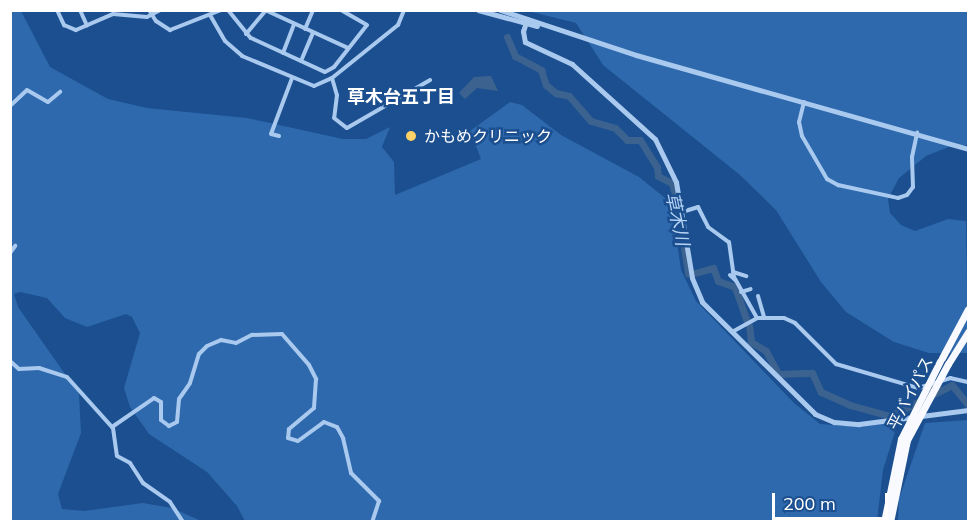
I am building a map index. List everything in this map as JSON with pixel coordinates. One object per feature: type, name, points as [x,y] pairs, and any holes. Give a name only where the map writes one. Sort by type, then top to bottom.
[{"type":"highway","points":[[944,361],[969,309]]},
{"type":"highway","name":"平バイパス","points":[[884,522],[904,440],[944,361],[969,318]]},
{"type":"highway","name":"平バイパス","points":[[944,361],[967,334]]},
{"type":"highway","name":"平バイパス","points":[[890,522],[904,440]]},
{"type":"street","points":[[57,10],[64,25],[76,30],[113,14],[150,13],[160,10]]},
{"type":"street","points":[[80,10],[87,26]]},
{"type":"street","points":[[150,13],[170,30],[221,10]]},
{"type":"street","points":[[228,10],[246,34],[301,61],[330,71],[367,25],[341,10]]},
{"type":"street","points":[[305,29],[313,10]]},
{"type":"street","points":[[210,15],[233,49],[292,78],[314,86],[332,78],[398,25],[404,10]]},
{"type":"street","points":[[478,10],[526,21],[969,149]]},
{"type":"street","points":[[500,10],[526,21]]},
{"type":"street","points":[[246,34],[265,11],[348,48]]},
{"type":"street","points":[[526,21],[523,36],[528,45],[572,64],[655,139],[673,170],[696,289],[705,307],[823,419],[859,424],[969,410]]},
{"type":"street","points":[[283,52],[294,25]]},
{"type":"street","points":[[301,61],[313,33]]},
{"type":"street","points":[[279,136],[271,134],[292,78]]},
{"type":"street","points":[[332,78],[337,95],[334,118],[347,128],[430,80]]},
{"type":"street","points":[[10,106],[18,102],[26,90],[33,90],[48,102],[60,92]]},
{"type":"street","points":[[804,101],[799,122],[802,136],[827,179],[838,185],[898,198],[907,195],[913,187],[912,157],[918,133]]},
{"type":"street","points":[[682,212],[698,207],[708,227],[729,242],[732,273],[757,318]]},
{"type":"street","points":[[10,253],[15,246]]},
{"type":"street","points":[[732,273],[746,276]]},
{"type":"street","points":[[741,292],[751,289]]},
{"type":"street","points":[[758,296],[764,317]]},
{"type":"street","points":[[731,333],[757,318],[790,320],[831,361],[900,384],[923,388],[950,378],[969,382]]},
{"type":"street","points":[[113,428],[154,398],[162,404],[162,422],[174,425],[179,399],[190,383],[199,354],[207,346],[221,340],[233,343],[252,335],[281,334],[309,364],[316,379],[314,408],[289,429],[288,438],[298,441],[324,423],[337,427],[353,477],[379,501],[372,522]]},
{"type":"street","points":[[10,361],[18,369],[39,368],[67,377],[83,399],[113,428],[117,456],[128,461],[143,483],[170,502],[183,522]]},
{"type":"shaded area","points":[[10,11],[21,11],[50,67],[108,99],[147,108],[247,118],[343,139],[366,139],[390,127],[382,147],[394,162],[395,195],[481,159],[470,131],[510,102],[522,105],[561,135],[639,177],[665,198],[672,208],[681,270],[696,301],[794,403],[820,424],[860,427],[898,422],[883,470],[877,521],[245,521],[237,506],[207,472],[149,434],[130,407],[124,388],[140,333],[132,317],[126,314],[87,327],[65,318],[47,298],[20,292],[14,294],[18,307],[79,394],[81,433],[58,494],[62,509],[84,511],[143,503],[172,508],[201,521],[11,521]]},
{"type":"shaded area","points":[[528,11],[968,11],[968,145],[951,146],[926,156],[899,178],[888,199],[890,213],[901,225],[915,231],[948,219],[966,221],[968,353],[929,353],[894,342],[846,312],[821,282],[776,210],[740,175],[603,65],[576,23]]},
{"type":"shaded area","points":[[491,76],[498,91],[477,88],[465,99],[459,93],[474,77]]},
{"type":"shaded area","points":[[968,420],[968,521],[898,521],[899,499],[925,423]]},
{"type":"waterway","name":"草木川","points":[[507,37],[515,56],[541,70],[546,85],[556,93],[569,96],[591,121],[615,128],[627,140],[640,140],[657,167],[658,176],[672,183],[679,212]]},
{"type":"waterway","name":"草木川","points":[[683,241],[688,274]]},
{"type":"waterway","name":"草木川","points":[[695,273],[713,268],[718,281],[735,287],[747,322]]},
{"type":"waterway","name":"草木川","points":[[749,325],[751,342],[766,351],[778,374],[812,373],[821,392],[850,405],[890,416],[952,385],[968,405]]},
{"type":"place","name":"かもめクリニック","points":[[411,136]]},
{"type":"district","name":"草木台五丁目","points":[[401,97]]}]
